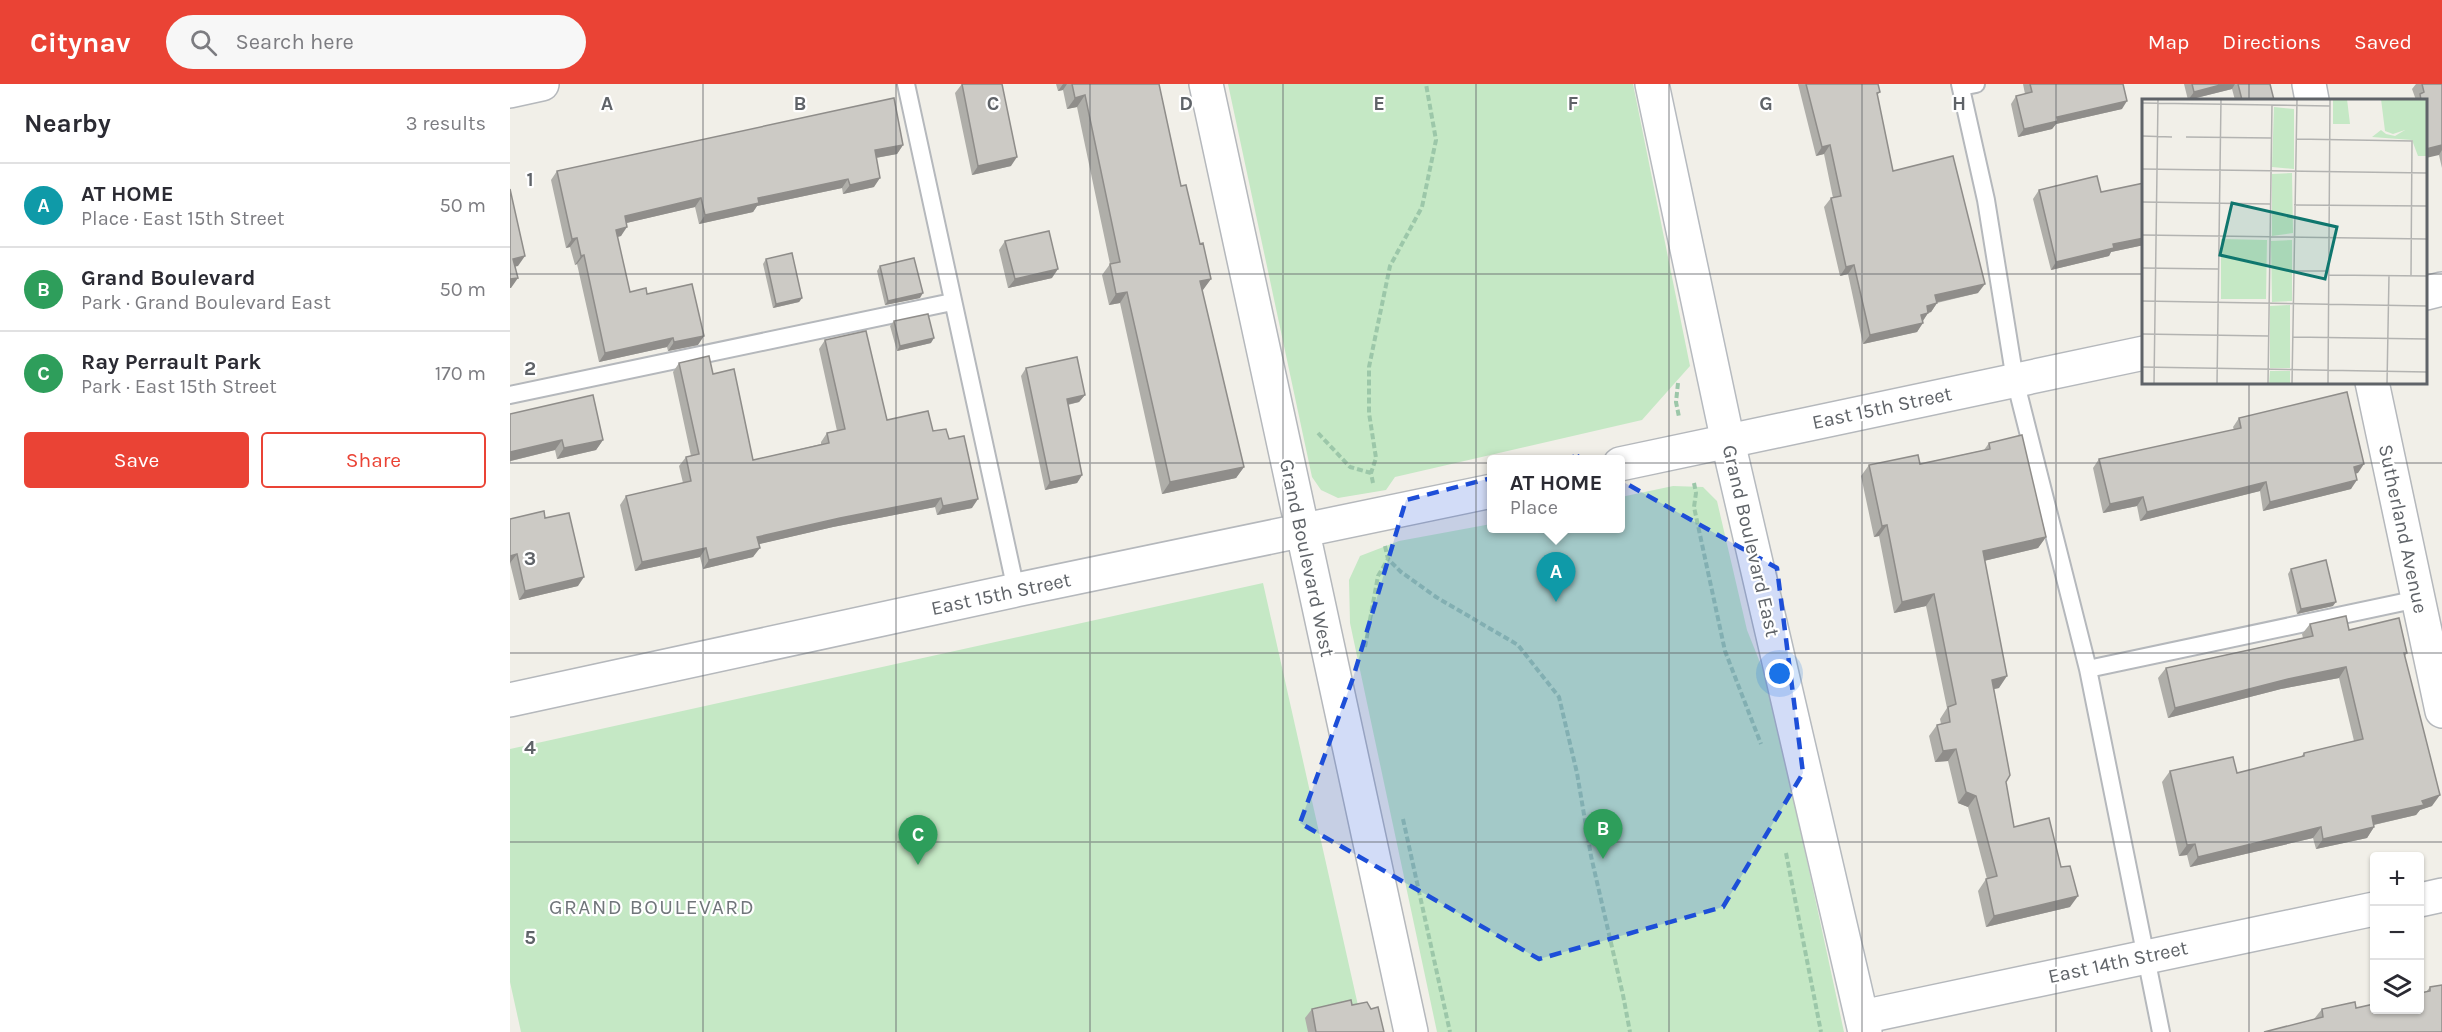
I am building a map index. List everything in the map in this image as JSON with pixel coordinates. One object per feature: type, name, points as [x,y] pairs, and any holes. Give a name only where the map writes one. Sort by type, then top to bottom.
[{"type":"street","points":[[510,91],[542,84]]},
{"type":"street","name":"Grand Boulevard West","points":[[1206,84],[1411,1032]]},
{"type":"street","name":"Grand Boulevard East","points":[[1652,84],[1728,442],[1864,1024]]},
{"type":"street","points":[[2309,84],[2313,99]]},
{"type":"street","points":[[2427,293],[2442,289]]},
{"type":"street","name":"East 15th Street","points":[[1625,463],[2142,353]]},
{"type":"street","name":"Sutherland Avenue","points":[[2372,384],[2442,711]]},
{"type":"street","name":"East 15th Street","points":[[510,700],[1016,590],[1487,492]]},
{"type":"street","points":[[2424,899],[2442,895]]},
{"type":"street","name":"East 14th Street","points":[[1864,1024],[2145,956],[2370,910]]},
{"type":"lane","points":[[906,84],[1016,590]]},
{"type":"lane","points":[[1966,85],[2015,380],[2088,669],[2161,1032]]},
{"type":"lane","points":[[510,395],[952,302]]},
{"type":"lane","points":[[2088,669],[2418,598]]},
{"type":"path","points":[[1316,424],[1319,435],[1350,467],[1371,473],[1376,458],[1369,412],[1369,367],[1390,266],[1422,207],[1436,140],[1426,84]]},
{"type":"path","points":[[1696,493],[1694,507],[1725,651],[1764,751]]},
{"type":"path","points":[[1367,658],[1364,646],[1378,576],[1388,559],[1436,597],[1518,645],[1559,697],[1577,773],[1591,855],[1630,1032]]},
{"type":"path","points":[[1401,810],[1450,1032]]},
{"type":"path","points":[[1784,844],[1821,1032]]},
{"type":"highlighted area","points":[[1577,456],[1777,568],[1803,773],[1723,907],[1539,959],[1300,823],[1353,678],[1406,500]]},
{"type":"green space","points":[[1228,84],[1633,84],[1690,366],[1642,420],[1395,477],[1386,490],[1338,498],[1321,490],[1312,477]]},
{"type":"green space","points":[[1673,486],[1703,487],[1717,501],[1747,630],[1769,685],[1844,1032],[1437,1032],[1350,623],[1349,580],[1360,556],[1399,541],[1487,525],[1487,533],[1625,533],[1625,496]]},
{"type":"green space","points":[[1263,583],[1364,1032],[521,1032],[510,982],[510,749]]},
{"type":"building","points":[[962,84],[1002,84],[1017,157],[978,166]]},
{"type":"building","points":[[1072,84],[1159,84],[1181,186],[1186,185],[1211,279],[1200,281],[1244,467],[1170,482],[1127,292],[1116,294],[1110,264],[1120,262],[1085,95],[1075,98]]},
{"type":"building","points":[[1806,84],[1878,84],[1880,92],[1877,93],[1893,171],[1953,156],[1985,284],[1935,295],[1937,303],[1927,306],[1928,313],[1921,315],[1923,323],[1870,335],[1854,265],[1846,267],[1831,198],[1841,196],[1830,145],[1822,147]]},
{"type":"building","points":[[2030,84],[2123,84],[2127,101],[2057,117],[2058,121],[2024,129],[2016,96],[2032,92]]},
{"type":"building","points":[[2192,84],[2224,84],[2194,92]]},
{"type":"building","points":[[2238,84],[2270,84],[2274,99],[2242,99]]},
{"type":"building","points":[[2422,84],[2442,84],[2442,145],[2427,149],[2427,99],[2421,99],[2420,94],[2424,92]]},
{"type":"building","points":[[894,98],[903,145],[875,150],[880,178],[850,185],[848,179],[758,198],[759,203],[705,215],[701,198],[625,216],[627,227],[616,230],[630,292],[646,288],[647,294],[692,284],[704,336],[674,342],[673,338],[605,353],[584,255],[581,256],[577,238],[572,239],[557,171]]},
{"type":"building","points":[[2097,176],[2101,192],[2142,183],[2142,238],[2113,244],[2114,248],[2056,262],[2039,190]]},
{"type":"building","points":[[510,189],[525,256],[513,259],[518,278],[510,279]]},
{"type":"building","points":[[1049,231],[1058,269],[1015,279],[1005,241]]},
{"type":"building","points":[[792,253],[802,298],[776,304],[766,259]]},
{"type":"building","points":[[914,258],[923,293],[888,301],[880,266]]},
{"type":"building","points":[[928,314],[934,338],[900,346],[894,321]]},
{"type":"building","points":[[866,331],[887,420],[928,411],[933,431],[946,429],[949,439],[964,436],[978,499],[943,506],[941,498],[840,518],[757,537],[760,548],[709,560],[706,548],[642,562],[626,496],[691,481],[686,457],[699,454],[679,363],[709,356],[713,374],[734,369],[753,460],[829,443],[827,433],[845,429],[825,340]]},
{"type":"building","points":[[1077,357],[1085,395],[1067,399],[1082,475],[1050,482],[1026,368]]},
{"type":"building","points":[[2347,392],[2364,464],[2354,467],[2357,480],[2270,502],[2266,482],[2147,512],[2143,497],[2110,504],[2099,459],[2241,428],[2239,418]]},
{"type":"building","points":[[593,395],[603,440],[564,448],[562,440],[510,452],[510,414]]},
{"type":"building","points":[[2022,435],[2046,537],[1983,551],[2007,676],[1992,680],[2010,775],[2006,782],[2014,827],[2049,818],[2061,867],[2070,866],[2078,896],[1994,916],[1986,879],[1997,876],[1976,796],[1966,792],[1956,749],[1943,751],[1937,725],[1950,722],[1948,707],[1956,704],[1934,594],[1902,602],[1887,525],[1882,526],[1869,465],[1918,455],[1920,464],[1990,449],[1989,443]]},
{"type":"building","points":[[544,511],[545,518],[569,513],[584,577],[525,591],[517,554],[510,556],[510,519]]},
{"type":"building","points":[[2326,560],[2336,602],[2301,609],[2291,569]]},
{"type":"building","points":[[2346,616],[2349,630],[2399,618],[2407,653],[2404,653],[2440,795],[2422,801],[2424,805],[2372,816],[2374,827],[2323,839],[2321,827],[2198,857],[2195,844],[2187,845],[2170,771],[2233,757],[2237,773],[2304,756],[2304,753],[2363,739],[2346,667],[2288,679],[2175,708],[2166,668],[2313,636],[2310,624]]},
{"type":"building","points":[[2442,985],[2442,1032],[2264,1032],[2323,1017],[2322,1009],[2355,1002],[2356,1008],[2370,1005],[2370,1014],[2424,1014],[2424,992],[2430,991],[2430,987]]},
{"type":"building","points":[[1351,1000],[1352,1005],[1367,1002],[1371,1009],[1378,1007],[1384,1032],[1316,1032],[1312,1009]]},
{"type":"place","name":"AT HOME","points":[[1556,602]]},
{"type":"place","name":"Grand Boulevard","points":[[1603,859]]},
{"type":"place","name":"Ray Perrault Park","points":[[918,865]]},
{"type":"district","name":"GRAND BOULEVARD","points":[[652,907]]}]
